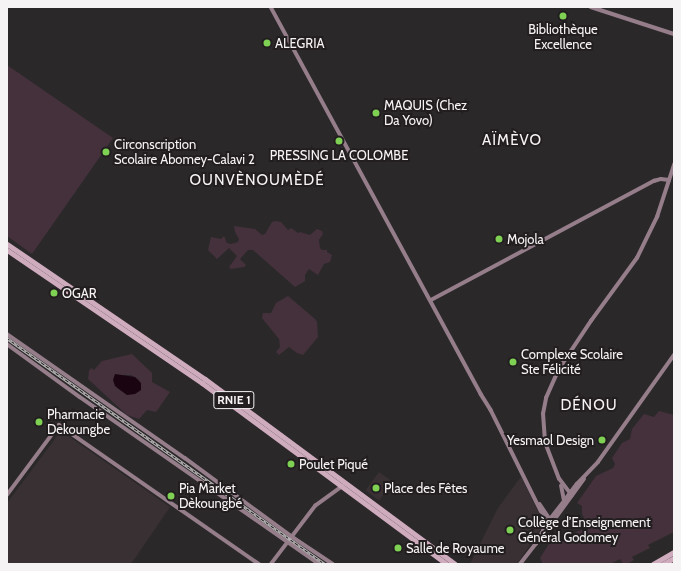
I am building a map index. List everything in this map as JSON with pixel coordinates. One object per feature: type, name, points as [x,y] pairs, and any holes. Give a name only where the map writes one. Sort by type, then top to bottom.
[{"type":"highway","name":"RNIE 1","points":[[7,244],[205,379],[343,486],[455,564]]},
{"type":"highway","name":"RNIE 1","points":[[7,250],[202,383],[447,564]]},
{"type":"highway","points":[[652,564],[674,552]]},
{"type":"highway","points":[[663,564],[674,558]]},
{"type":"main road","points":[[271,7],[491,410],[547,523]]},
{"type":"main road","points":[[591,7],[674,34]]},
{"type":"main road","points":[[564,501],[564,494],[545,442],[543,414],[549,391],[559,369],[591,321],[637,258],[657,217],[674,165]]},
{"type":"main road","points":[[431,300],[654,181],[661,179],[669,180]]},
{"type":"main road","points":[[7,334],[185,458],[291,536],[333,564]]},
{"type":"main road","points":[[7,344],[80,397],[320,564]]},
{"type":"main road","points":[[520,564],[643,400],[674,355]]},
{"type":"main road","points":[[7,495],[59,426],[259,564]]},
{"type":"main road","points":[[558,479],[570,496]]},
{"type":"main road","points":[[271,564],[315,506],[343,486]]},
{"type":"main road","points":[[564,494],[570,496]]},
{"type":"main road","points":[[535,544],[550,518],[570,496]]},
{"type":"main road","points":[[537,502],[550,518],[552,523]]},
{"type":"shaded area","points":[[7,65],[113,138],[32,254],[7,236]]},
{"type":"shaded area","points":[[272,222],[281,222],[288,230],[291,228],[298,233],[300,232],[310,235],[317,229],[322,231],[323,234],[319,240],[320,248],[322,250],[327,250],[327,252],[332,255],[330,262],[324,264],[318,275],[309,269],[305,275],[305,281],[295,287],[253,250],[248,250],[240,259],[246,265],[244,267],[231,269],[229,267],[237,256],[229,248],[217,259],[208,250],[211,237],[221,239],[224,236],[227,243],[231,244],[238,242],[239,239],[235,232],[234,226],[255,229],[262,235],[265,234]]},
{"type":"shaded area","points":[[288,296],[317,322],[318,337],[303,355],[297,353],[289,347],[279,355],[276,352],[280,347],[279,339],[262,318],[263,313],[271,313],[276,303]]},
{"type":"shaded area","points":[[132,354],[152,373],[152,382],[170,392],[156,412],[147,410],[139,419],[127,415],[88,379],[91,368],[94,370],[102,361]],"holes":[[[122,375],[131,375],[139,380],[141,390],[127,395],[117,388]]]},
{"type":"shaded area","points":[[115,374],[135,377],[141,383],[141,390],[135,394],[127,395],[115,386],[113,380]]},
{"type":"shaded area","points":[[659,411],[674,415],[674,532],[648,545],[650,548],[632,557],[634,560],[627,564],[623,564],[620,559],[610,564],[543,564],[540,558],[552,539],[561,542],[578,531],[587,529],[588,526],[582,514],[582,506],[577,503],[596,476],[613,468],[615,464],[612,458],[622,443],[630,439],[632,429],[644,414],[654,417]]},
{"type":"shaded area","points":[[61,431],[170,507],[131,564],[10,564],[7,562],[7,503]]},
{"type":"shaded area","points":[[379,472],[393,482],[379,501],[365,491]]},
{"type":"shaded area","points":[[520,478],[522,478],[544,524],[517,564],[470,564],[498,508]]},
{"type":"railway","points":[[7,338],[325,564]]},
{"type":"place","name":"Bibliothèque Excellence","points":[[563,16]]},
{"type":"place","name":"ALEGRIA","points":[[267,43]]},
{"type":"place","name":"MAQUIS (Chez Da Yovo)","points":[[376,113]]},
{"type":"place","name":"PRESSING LA COLOMBE","points":[[339,141]]},
{"type":"place","name":"Circonscription Scolaire Abomey-Calavi 2","points":[[106,152]]},
{"type":"place","name":"Mojola","points":[[499,239]]},
{"type":"place","name":"OGAR","points":[[54,293]]},
{"type":"place","name":"Complexe Scolaire Ste Félicité","points":[[513,362]]},
{"type":"place","name":"Pharmacie Dekoungbe","points":[[39,422]]},
{"type":"place","name":"Yesmaol Design","points":[[602,440]]},
{"type":"place","name":"Poulet Piqué","points":[[291,464]]},
{"type":"place","name":"Place des Fêtes","points":[[376,488]]},
{"type":"place","name":"Pia Market Dèkoungbé","points":[[171,496]]},
{"type":"place","name":"Collège d’Enseignement Général Godomey","points":[[510,530]]},
{"type":"place","name":"Salle de Royaume","points":[[398,548]]},
{"type":"district","name":"AÏMÈVO","points":[[512,141]]},
{"type":"district","name":"OUNVÈNOUMÈDÉ","points":[[257,181]]},
{"type":"district","name":"DÉNOU","points":[[589,406]]}]
